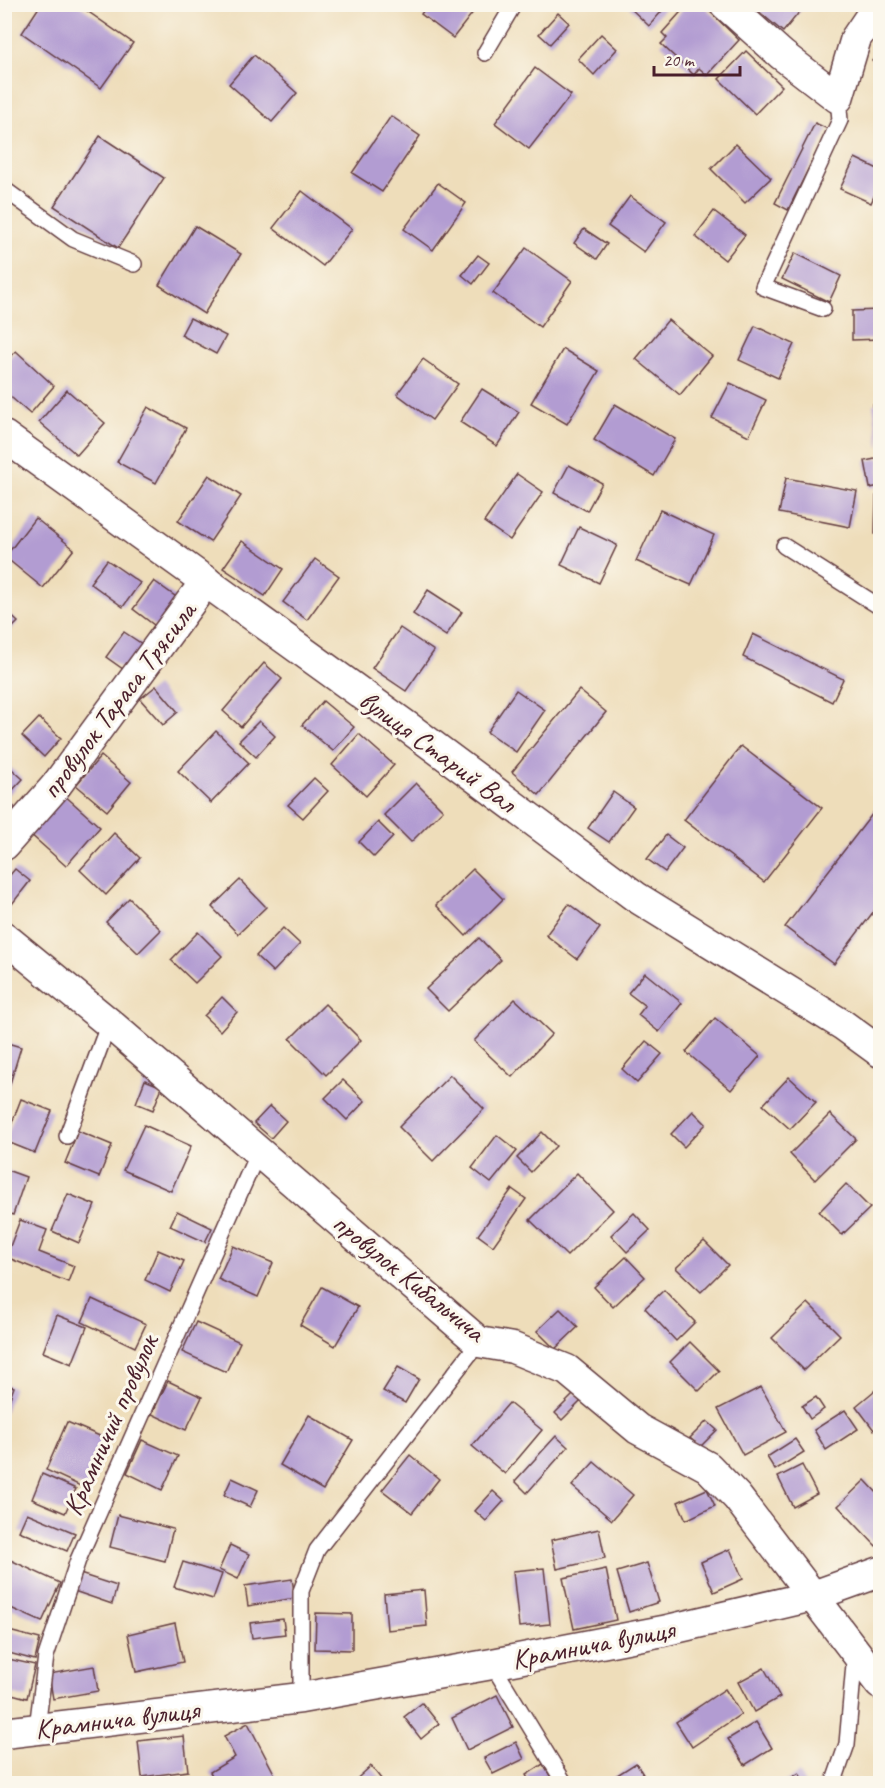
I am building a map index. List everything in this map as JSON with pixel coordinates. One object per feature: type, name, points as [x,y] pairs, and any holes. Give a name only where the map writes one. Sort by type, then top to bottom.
[{"type":"street","points":[[725,4],[782,55],[838,98],[856,38],[879,4]]},
{"type":"street","name":"вулиця Старий Вал","points":[[4,436],[409,728],[636,897],[843,1025],[880,1052]]},
{"type":"street","name":"провулок Тараса Трясила","points":[[4,845],[55,787],[206,581]]},
{"type":"street","name":"провулок Кибальчича","points":[[4,937],[109,1023],[479,1342],[513,1348],[567,1370],[638,1429],[708,1467],[737,1497],[880,1684]]},
{"type":"street","name":"Крамнича вулиця","points":[[4,1733],[301,1698],[492,1664],[663,1631],[813,1596],[880,1572]]},
{"type":"lane","points":[[485,53],[514,4]]},
{"type":"lane","points":[[823,309],[763,287],[840,120],[838,98]]},
{"type":"lane","points":[[4,189],[73,239],[134,264]]},
{"type":"lane","points":[[784,546],[880,607]]},
{"type":"lane","points":[[67,1136],[109,1023]]},
{"type":"lane","name":"Крамничий провулок","points":[[37,1728],[46,1656],[78,1560],[258,1152]]},
{"type":"lane","points":[[301,1698],[301,1591],[317,1550],[479,1342]]},
{"type":"lane","points":[[833,1784],[847,1744],[855,1650]]},
{"type":"lane","points":[[492,1664],[565,1784]]},
{"type":"building","points":[[41,4],[77,4],[133,43],[101,88],[22,33]]},
{"type":"building","points":[[428,4],[477,4],[478,6],[453,38],[421,14]]},
{"type":"building","points":[[626,4],[668,4],[649,26]]},
{"type":"building","points":[[688,4],[702,4],[739,40],[707,75],[699,68],[694,75],[661,44],[667,38],[662,33]]},
{"type":"building","points":[[750,4],[806,4],[783,32]]},
{"type":"building","points":[[558,13],[569,23],[550,44],[539,34]]},
{"type":"building","points":[[601,34],[617,49],[594,75],[578,59]]},
{"type":"building","points":[[746,51],[782,86],[755,114],[719,79]]},
{"type":"building","points":[[880,52],[880,68],[872,61]]},
{"type":"building","points":[[254,55],[297,93],[272,122],[229,84]]},
{"type":"building","points":[[535,68],[571,95],[529,149],[495,123]]},
{"type":"building","points":[[391,116],[420,136],[382,192],[352,173]]},
{"type":"building","points":[[815,123],[828,129],[788,210],[775,203]]},
{"type":"building","points":[[100,136],[164,178],[118,248],[54,206]]},
{"type":"building","points":[[736,144],[771,178],[745,203],[711,169]]},
{"type":"building","points":[[855,158],[880,170],[880,183],[871,203],[840,189]]},
{"type":"building","points":[[438,183],[466,203],[433,250],[404,229]]},
{"type":"building","points":[[302,191],[352,229],[323,266],[273,228]]},
{"type":"building","points":[[630,196],[666,222],[644,252],[608,226]]},
{"type":"building","points":[[714,211],[745,235],[725,260],[695,236]]},
{"type":"building","points":[[195,226],[241,254],[204,314],[159,285]]},
{"type":"building","points":[[584,229],[607,244],[597,259],[574,243]]},
{"type":"building","points":[[526,248],[572,281],[540,327],[493,293]]},
{"type":"building","points":[[795,253],[841,276],[829,302],[782,279]]},
{"type":"building","points":[[478,255],[489,263],[473,284],[462,275]]},
{"type":"building","points":[[880,310],[880,339],[852,340],[852,311]]},
{"type":"building","points":[[190,318],[226,336],[216,354],[181,335]]},
{"type":"building","points":[[668,320],[712,356],[680,395],[636,359]]},
{"type":"building","points":[[755,326],[794,344],[778,378],[739,360]]},
{"type":"building","points":[[563,349],[599,371],[567,424],[531,403]]},
{"type":"building","points":[[16,351],[54,386],[30,414],[4,391],[4,363]]},
{"type":"building","points":[[423,359],[458,384],[432,420],[397,394]]},
{"type":"building","points":[[730,383],[766,400],[749,436],[712,418]]},
{"type":"building","points":[[482,389],[519,412],[497,446],[460,422]]},
{"type":"building","points":[[67,390],[105,423],[77,455],[39,422]]},
{"type":"building","points":[[615,404],[675,439],[654,476],[594,440]]},
{"type":"building","points":[[873,404],[880,404],[880,447],[879,447]]},
{"type":"building","points":[[148,407],[186,428],[156,483],[117,462]]},
{"type":"building","points":[[880,458],[880,486],[870,488],[865,461]]},
{"type":"building","points":[[569,465],[602,483],[587,511],[554,493]]},
{"type":"building","points":[[517,474],[543,492],[510,540],[484,522]]},
{"type":"building","points":[[209,475],[241,496],[210,542],[178,521]]},
{"type":"building","points":[[786,478],[857,491],[850,527],[779,513]]},
{"type":"building","points":[[876,496],[880,496],[880,534],[875,534]]},
{"type":"building","points":[[660,510],[714,535],[691,585],[636,561]]},
{"type":"building","points":[[35,518],[74,549],[43,588],[5,557]]},
{"type":"building","points":[[579,527],[617,545],[599,583],[561,565]]},
{"type":"building","points":[[242,541],[283,569],[265,596],[223,568]]},
{"type":"building","points":[[315,559],[339,576],[307,620],[283,602]]},
{"type":"building","points":[[107,560],[140,583],[123,607],[90,583]]},
{"type":"building","points":[[154,581],[179,599],[158,628],[133,609]]},
{"type":"building","points":[[428,590],[462,612],[446,636],[413,614]]},
{"type":"building","points":[[4,609],[18,622],[4,636]]},
{"type":"building","points":[[400,628],[434,651],[406,691],[372,668]]},
{"type":"building","points":[[124,632],[148,648],[130,674],[106,657]]},
{"type":"building","points":[[753,634],[843,679],[832,702],[743,657]]},
{"type":"building","points":[[264,663],[282,679],[241,727],[223,711]]},
{"type":"building","points":[[156,686],[178,712],[163,725],[140,699]]},
{"type":"building","points":[[516,690],[545,710],[516,752],[487,732]]},
{"type":"building","points":[[579,690],[606,712],[539,795],[512,772]]},
{"type":"building","points":[[323,701],[354,727],[333,751],[302,725]]},
{"type":"building","points":[[39,718],[61,738],[44,757],[22,736]]},
{"type":"building","points":[[259,721],[275,736],[256,757],[239,741]]},
{"type":"building","points":[[216,731],[249,763],[211,803],[178,771]]},
{"type":"building","points":[[359,734],[394,765],[366,796],[332,765]]},
{"type":"building","points":[[741,746],[822,808],[764,882],[684,820]]},
{"type":"building","points":[[101,756],[131,782],[107,811],[76,785]]},
{"type":"building","points":[[4,762],[23,779],[8,795],[4,792]]},
{"type":"building","points":[[314,778],[328,791],[303,818],[288,805]]},
{"type":"building","points":[[416,783],[443,810],[411,842],[384,815]]},
{"type":"building","points":[[613,792],[634,807],[609,842],[588,828]]},
{"type":"building","points":[[63,794],[100,827],[66,866],[29,833]]},
{"type":"building","points":[[4,797],[14,807],[4,817]]},
{"type":"building","points":[[880,804],[880,903],[834,964],[785,927]]},
{"type":"building","points":[[378,822],[393,837],[374,857],[359,842]]},
{"type":"building","points":[[114,833],[140,858],[106,895],[80,870]]},
{"type":"building","points":[[666,835],[683,848],[665,872],[647,859]]},
{"type":"building","points":[[15,869],[30,881],[12,904],[4,898],[4,882]]},
{"type":"building","points":[[473,869],[503,899],[466,936],[436,905]]},
{"type":"building","points":[[240,880],[266,907],[238,934],[212,907]]},
{"type":"building","points":[[129,898],[161,930],[138,953],[106,922]]},
{"type":"building","points":[[569,904],[600,928],[577,959],[546,935]]},
{"type":"building","points":[[283,928],[300,944],[273,972],[256,956]]},
{"type":"building","points":[[198,932],[222,956],[195,983],[171,960]]},
{"type":"building","points":[[479,938],[501,960],[448,1011],[426,989]]},
{"type":"building","points":[[645,973],[682,1003],[659,1032],[638,1015],[645,1006],[628,993]]},
{"type":"building","points":[[222,997],[237,1012],[220,1031],[204,1016]]},
{"type":"building","points":[[515,999],[552,1034],[512,1077],[474,1041]]},
{"type":"building","points":[[325,1004],[361,1040],[326,1075],[290,1039]]},
{"type":"building","points":[[715,1018],[760,1056],[731,1090],[686,1052]]},
{"type":"building","points":[[646,1041],[662,1054],[637,1083],[622,1069]]},
{"type":"building","points":[[4,1042],[21,1047],[9,1087],[4,1085]]},
{"type":"building","points":[[450,1075],[484,1109],[433,1161],[399,1127]]},
{"type":"building","points":[[789,1077],[816,1102],[790,1129],[763,1105]]},
{"type":"building","points":[[145,1080],[162,1087],[153,1110],[136,1103]]},
{"type":"building","points":[[343,1080],[365,1101],[347,1120],[325,1098]]},
{"type":"building","points":[[21,1099],[52,1111],[35,1153],[5,1141]]},
{"type":"building","points":[[270,1106],[286,1121],[271,1138],[254,1123]]},
{"type":"building","points":[[693,1111],[706,1124],[684,1147],[671,1134]]},
{"type":"building","points":[[830,1114],[856,1139],[815,1180],[790,1154]]},
{"type":"building","points":[[144,1125],[191,1146],[171,1191],[123,1170]]},
{"type":"building","points":[[78,1131],[112,1145],[99,1177],[65,1163]]},
{"type":"building","points":[[542,1132],[556,1146],[531,1172],[517,1158]]},
{"type":"building","points":[[497,1135],[517,1151],[491,1183],[472,1168]]},
{"type":"building","points":[[4,1169],[26,1177],[13,1215],[4,1212]]},
{"type":"building","points":[[577,1173],[613,1210],[567,1256],[530,1220]]},
{"type":"building","points":[[846,1184],[870,1208],[842,1235],[819,1212]]},
{"type":"building","points":[[512,1189],[526,1199],[493,1246],[478,1235]]},
{"type":"building","points":[[68,1194],[95,1205],[79,1243],[52,1231]]},
{"type":"building","points":[[177,1211],[212,1228],[205,1242],[170,1226]]},
{"type":"building","points":[[634,1213],[650,1230],[627,1252],[611,1235]]},
{"type":"building","points":[[20,1220],[47,1230],[39,1252],[74,1266],[68,1282],[6,1257]]},
{"type":"building","points":[[704,1241],[728,1265],[701,1292],[676,1268]]},
{"type":"building","points":[[233,1246],[273,1263],[258,1297],[218,1279]]},
{"type":"building","points":[[158,1250],[184,1261],[170,1292],[145,1280]]},
{"type":"building","points":[[626,1257],[645,1277],[613,1307],[594,1287]]},
{"type":"building","points":[[322,1287],[358,1307],[335,1346],[300,1325]]},
{"type":"building","points":[[664,1290],[695,1322],[676,1341],[645,1308]]},
{"type":"building","points":[[92,1299],[146,1324],[135,1347],[82,1322]]},
{"type":"building","points":[[808,1303],[840,1335],[804,1370],[772,1338]]},
{"type":"building","points":[[560,1309],[578,1327],[555,1349],[537,1331]]},
{"type":"building","points":[[57,1315],[87,1327],[72,1364],[43,1352]]},
{"type":"building","points":[[196,1322],[240,1342],[226,1372],[182,1352]]},
{"type":"building","points":[[690,1342],[719,1371],[699,1391],[670,1362]]},
{"type":"building","points":[[398,1367],[419,1379],[405,1403],[383,1391]]},
{"type":"building","points":[[168,1381],[202,1397],[186,1430],[152,1414]]},
{"type":"building","points":[[4,1384],[14,1387],[5,1412],[4,1412]]},
{"type":"building","points":[[880,1386],[880,1425],[874,1430],[856,1406]]},
{"type":"building","points":[[761,1387],[786,1432],[743,1455],[718,1409]]},
{"type":"building","points":[[575,1393],[582,1400],[562,1420],[555,1413]]},
{"type":"building","points":[[816,1397],[824,1409],[810,1419],[802,1406]]},
{"type":"building","points":[[509,1403],[542,1430],[505,1474],[472,1446]]},
{"type":"building","points":[[845,1410],[858,1429],[826,1450],[814,1430]]},
{"type":"building","points":[[309,1415],[353,1440],[323,1490],[280,1465]]},
{"type":"building","points":[[707,1421],[717,1430],[700,1447],[690,1438]]},
{"type":"building","points":[[67,1422],[109,1440],[87,1489],[46,1470]]},
{"type":"building","points":[[556,1436],[568,1447],[527,1493],[515,1481]]},
{"type":"building","points":[[795,1439],[804,1452],[775,1470],[767,1457]]},
{"type":"building","points":[[142,1440],[178,1456],[162,1490],[127,1473]]},
{"type":"building","points":[[410,1455],[439,1479],[412,1513],[382,1490]]},
{"type":"building","points":[[594,1462],[633,1495],[612,1520],[572,1486]]},
{"type":"building","points":[[802,1465],[817,1494],[793,1507],[778,1477]]},
{"type":"building","points":[[42,1474],[76,1489],[65,1513],[32,1499]]},
{"type":"building","points":[[232,1478],[258,1490],[250,1507],[224,1495]]},
{"type":"building","points":[[865,1480],[880,1496],[880,1542],[876,1546],[838,1506]]},
{"type":"building","points":[[707,1489],[715,1506],[686,1520],[678,1502]]},
{"type":"building","points":[[493,1491],[504,1501],[486,1521],[475,1511]]},
{"type":"building","points":[[27,1513],[75,1533],[67,1551],[19,1531]]},
{"type":"building","points":[[118,1515],[173,1529],[165,1561],[110,1547]]},
{"type":"building","points":[[599,1529],[605,1558],[557,1569],[551,1540]]},
{"type":"building","points":[[230,1545],[249,1554],[238,1579],[219,1570]]},
{"type":"building","points":[[730,1549],[743,1579],[714,1592],[701,1562]]},
{"type":"building","points":[[4,1557],[60,1583],[42,1622],[4,1605]]},
{"type":"building","points":[[183,1562],[222,1574],[213,1599],[174,1587]]},
{"type":"building","points":[[647,1563],[659,1602],[629,1612],[617,1572]]},
{"type":"building","points":[[544,1568],[550,1624],[519,1627],[513,1571]]},
{"type":"building","points":[[606,1569],[616,1620],[574,1629],[563,1578]]},
{"type":"building","points":[[80,1574],[117,1586],[112,1604],[74,1591]]},
{"type":"building","points":[[292,1579],[295,1598],[248,1606],[245,1586]]},
{"type":"building","points":[[424,1590],[427,1626],[387,1630],[384,1594]]},
{"type":"building","points":[[316,1613],[352,1614],[352,1650],[315,1649]]},
{"type":"building","points":[[283,1619],[285,1634],[252,1638],[250,1623]]},
{"type":"building","points":[[175,1623],[183,1662],[136,1672],[128,1634]]},
{"type":"building","points":[[5,1630],[40,1639],[35,1660],[5,1652]]},
{"type":"building","points":[[4,1658],[35,1665],[27,1698],[4,1692]]},
{"type":"building","points":[[94,1666],[98,1691],[53,1699],[49,1674]]},
{"type":"building","points":[[764,1668],[780,1697],[754,1712],[738,1682]]},
{"type":"building","points":[[725,1689],[741,1714],[692,1747],[676,1722]]},
{"type":"building","points":[[497,1695],[513,1727],[467,1750],[452,1718]]},
{"type":"building","points":[[422,1703],[439,1724],[421,1739],[404,1717]]},
{"type":"building","points":[[756,1722],[772,1748],[745,1765],[728,1739]]},
{"type":"building","points":[[248,1723],[277,1779],[268,1784],[217,1784],[210,1772],[235,1757],[224,1736]]},
{"type":"building","points":[[184,1736],[188,1771],[142,1777],[138,1741]]},
{"type":"building","points":[[516,1742],[524,1759],[493,1774],[484,1758]]},
{"type":"building","points":[[636,1763],[649,1784],[603,1784]]},
{"type":"building","points":[[543,1764],[555,1784],[531,1784],[526,1775]]},
{"type":"building","points":[[371,1766],[385,1784],[351,1784]]},
{"type":"building","points":[[799,1773],[805,1784],[781,1784]]}]
